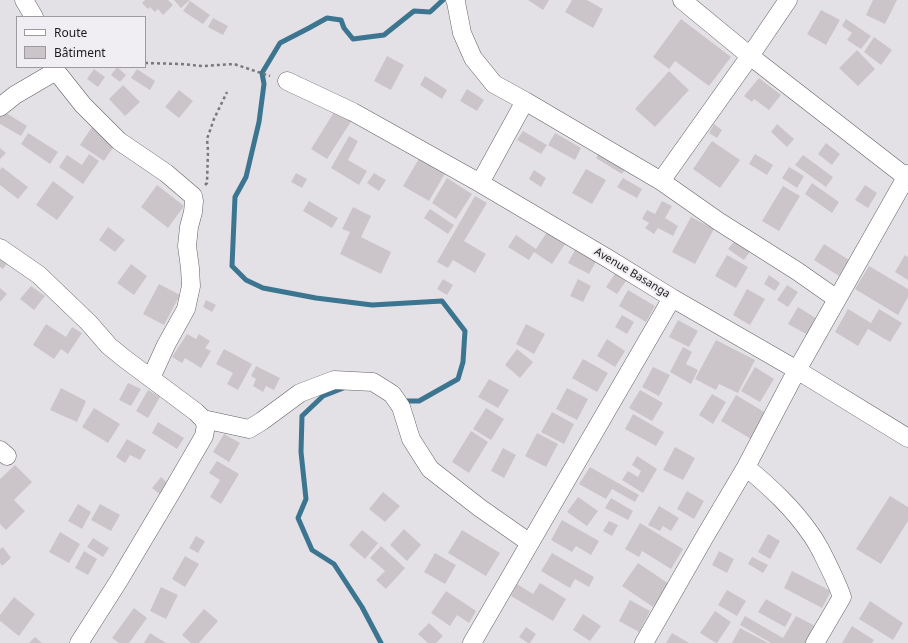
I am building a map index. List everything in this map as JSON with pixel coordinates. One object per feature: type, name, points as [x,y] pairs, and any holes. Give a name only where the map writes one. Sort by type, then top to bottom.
[{"type":"street","points":[[24,0],[33,16]]},
{"type":"street","points":[[455,0],[462,33],[473,58],[494,84],[661,181],[718,221],[797,271],[837,299]]},
{"type":"street","points":[[644,643],[746,467],[797,370],[907,175],[750,56],[682,0]]},
{"type":"street","points":[[661,181],[788,0]]},
{"type":"street","points":[[0,107],[15,95],[55,69],[83,105],[119,141],[166,173],[193,196],[193,212],[189,227],[187,246],[191,286],[186,309],[150,378]]},
{"type":"street","name":"Avenue Basanga","points":[[287,81],[354,112],[480,183],[672,298],[797,370],[908,438]]},
{"type":"street","points":[[480,183],[525,101]]},
{"type":"street","points":[[0,248],[39,275],[89,323],[109,346],[196,412],[203,418],[206,425],[204,436],[171,493],[79,643]]},
{"type":"street","points":[[472,643],[672,298]]},
{"type":"street","points":[[203,418],[249,429],[300,393],[313,387],[334,380],[373,382],[392,394],[401,407],[411,439],[430,469],[480,508],[530,543]]},
{"type":"street","points":[[746,467],[792,509],[811,534],[826,560],[842,597],[816,643]]},
{"type":"path","points":[[146,63],[203,66],[234,64],[287,81]]},
{"type":"path","points":[[193,196],[207,183],[207,139],[214,119],[227,92]]},
{"type":"building","points":[[145,0],[168,0],[173,5],[163,15],[158,9],[155,12],[150,7],[148,9],[142,3]]},
{"type":"building","points":[[174,0],[190,0],[181,8]]},
{"type":"building","points":[[528,0],[549,0],[543,10]]},
{"type":"building","points":[[572,0],[587,0],[603,9],[593,28],[565,12]]},
{"type":"building","points":[[873,0],[897,0],[885,24],[866,15]]},
{"type":"building","points":[[190,1],[210,15],[203,24],[183,11]]},
{"type":"building","points":[[821,10],[840,20],[826,45],[807,34]]},
{"type":"building","points":[[213,18],[228,26],[223,35],[208,27]]},
{"type":"building","points":[[681,19],[731,57],[709,86],[675,61],[669,69],[653,57]]},
{"type":"building","points":[[846,19],[871,36],[861,49],[847,40],[852,33],[842,26]]},
{"type":"building","points":[[874,37],[892,50],[881,65],[864,52]]},
{"type":"building","points":[[857,50],[875,69],[858,86],[839,68]]},
{"type":"building","points":[[387,56],[404,65],[391,90],[374,81]]},
{"type":"building","points":[[116,68],[118,68],[126,75],[120,82],[111,75]]},
{"type":"building","points":[[94,69],[105,77],[98,87],[87,79]]},
{"type":"building","points":[[137,69],[155,81],[150,90],[131,78]]},
{"type":"building","points":[[669,71],[689,90],[655,127],[635,109]]},
{"type":"building","points":[[425,76],[447,90],[442,99],[420,85]]},
{"type":"building","points":[[759,78],[781,95],[769,110],[754,99],[752,102],[744,96]]},
{"type":"building","points":[[123,85],[140,102],[125,116],[109,99]]},
{"type":"building","points":[[467,89],[484,100],[477,111],[460,101]]},
{"type":"building","points":[[179,90],[193,101],[179,118],[165,107]]},
{"type":"building","points":[[336,109],[352,120],[327,159],[311,149]]},
{"type":"building","points":[[3,111],[27,126],[21,136],[0,124],[0,116]]},
{"type":"building","points":[[714,124],[722,130],[717,138],[709,133]]},
{"type":"building","points":[[777,124],[794,139],[787,147],[771,132]]},
{"type":"building","points":[[92,127],[116,143],[104,161],[80,145]]},
{"type":"building","points":[[523,131],[547,145],[541,154],[517,140]]},
{"type":"building","points":[[28,133],[58,152],[50,164],[21,144]]},
{"type":"building","points":[[555,133],[581,148],[575,160],[548,145]]},
{"type":"building","points":[[349,136],[358,141],[348,160],[367,171],[359,185],[331,168]]},
{"type":"building","points":[[712,141],[740,160],[720,188],[693,169]]},
{"type":"building","points":[[826,143],[840,154],[832,165],[818,154]]},
{"type":"building","points":[[603,147],[629,163],[622,174],[596,158]]},
{"type":"building","points":[[0,148],[6,153],[0,159]]},
{"type":"building","points":[[89,154],[99,161],[83,184],[59,167],[67,155],[82,165]]},
{"type":"building","points":[[755,154],[773,165],[767,175],[749,164]]},
{"type":"building","points":[[421,155],[447,170],[429,201],[403,186]]},
{"type":"building","points":[[803,155],[833,177],[826,187],[795,165]]},
{"type":"building","points":[[2,167],[28,187],[18,199],[0,185],[0,170]]},
{"type":"building","points":[[789,167],[804,176],[797,188],[782,178]]},
{"type":"building","points":[[586,169],[606,180],[592,204],[572,193]]},
{"type":"building","points":[[534,170],[546,178],[541,187],[529,179]]},
{"type":"building","points":[[296,173],[307,179],[302,188],[291,182]]},
{"type":"building","points":[[374,173],[386,180],[379,191],[367,183]]},
{"type":"building","points":[[447,178],[472,194],[456,219],[432,203]]},
{"type":"building","points":[[623,178],[642,189],[637,198],[617,187]]},
{"type":"building","points":[[53,181],[74,197],[57,220],[36,205]]},
{"type":"building","points":[[812,183],[839,202],[832,213],[805,194]]},
{"type":"building","points":[[157,185],[184,206],[168,228],[141,207]]},
{"type":"building","points":[[865,185],[877,193],[868,208],[855,200]]},
{"type":"building","points":[[783,186],[800,196],[779,231],[762,221]]},
{"type":"building","points":[[475,196],[487,203],[464,241],[486,254],[475,273],[453,260],[448,268],[437,262]]},
{"type":"building","points":[[309,201],[338,218],[332,228],[303,211]]},
{"type":"building","points":[[662,201],[672,206],[665,218],[678,226],[673,236],[658,228],[654,234],[645,228],[649,223],[642,219],[647,210],[655,214]]},
{"type":"building","points":[[353,207],[371,216],[361,237],[391,252],[381,274],[340,254],[350,232],[342,229]]},
{"type":"building","points":[[430,209],[454,225],[448,234],[424,218]]},
{"type":"building","points":[[691,217],[714,229],[695,264],[672,252]]},
{"type":"building","points":[[108,227],[125,240],[115,252],[99,240]]},
{"type":"building","points":[[549,229],[567,241],[552,264],[534,252],[529,260],[508,247],[516,235],[536,249]]},
{"type":"building","points":[[736,239],[751,250],[744,260],[728,249]]},
{"type":"building","points":[[824,244],[849,260],[839,276],[814,260]]},
{"type":"building","points":[[576,248],[597,260],[589,274],[568,263]]},
{"type":"building","points":[[0,252],[10,259],[3,269],[0,267]]},
{"type":"building","points":[[727,255],[748,267],[736,288],[715,276]]},
{"type":"building","points":[[905,255],[908,257],[908,280],[895,272]]},
{"type":"building","points":[[131,264],[147,276],[134,295],[117,283]]},
{"type":"building","points":[[869,266],[908,289],[908,297],[898,315],[855,289]]},
{"type":"building","points":[[617,271],[628,278],[617,294],[606,287]]},
{"type":"building","points":[[769,275],[780,283],[775,291],[764,284]]},
{"type":"building","points":[[443,279],[453,285],[447,295],[437,289]]},
{"type":"building","points":[[578,279],[591,286],[583,302],[570,296]]},
{"type":"building","points":[[159,284],[180,295],[164,325],[143,314]]},
{"type":"building","points":[[787,285],[798,292],[788,307],[777,300]]},
{"type":"building","points":[[31,286],[45,296],[34,310],[20,299]]},
{"type":"building","points":[[0,288],[7,294],[0,302]]},
{"type":"building","points":[[747,289],[765,299],[750,325],[733,315]]},
{"type":"building","points":[[628,290],[655,306],[646,322],[619,306]]},
{"type":"building","points":[[206,300],[216,305],[212,312],[203,307]]},
{"type":"building","points":[[798,307],[817,319],[808,335],[788,324]]},
{"type":"building","points":[[848,309],[871,323],[879,309],[902,323],[890,342],[868,329],[858,346],[835,332]]},
{"type":"building","points":[[622,315],[634,322],[627,334],[615,327]]},
{"type":"building","points":[[678,320],[698,331],[689,347],[669,337]]},
{"type":"building","points":[[46,324],[66,337],[72,327],[82,333],[68,354],[61,349],[54,359],[33,345]]},
{"type":"building","points":[[526,324],[545,334],[534,354],[516,344]]},
{"type":"building","points":[[187,334],[196,339],[199,334],[210,341],[205,348],[211,351],[201,368],[185,358],[182,363],[172,357]]},
{"type":"building","points":[[607,339],[625,351],[615,367],[597,356]]},
{"type":"building","points":[[716,340],[755,360],[738,393],[719,384],[716,390],[695,379]]},
{"type":"building","points":[[683,347],[692,352],[686,364],[698,370],[691,384],[670,372]]},
{"type":"building","points":[[224,349],[252,364],[238,390],[227,384],[233,373],[216,364]]},
{"type":"building","points":[[517,349],[533,362],[520,378],[505,365]]},
{"type":"building","points":[[583,359],[608,373],[597,392],[572,378]]},
{"type":"building","points":[[256,366],[280,378],[274,390],[266,386],[263,392],[253,386],[256,379],[251,376]]},
{"type":"building","points":[[653,367],[670,375],[659,396],[642,387]]},
{"type":"building","points":[[755,367],[774,379],[760,402],[741,391]]},
{"type":"building","points":[[489,379],[509,390],[498,408],[478,397]]},
{"type":"building","points":[[128,383],[141,389],[131,406],[119,400]]},
{"type":"building","points":[[61,388],[86,401],[77,422],[50,410]]},
{"type":"building","points":[[567,388],[588,399],[577,420],[556,409]]},
{"type":"building","points":[[148,390],[160,397],[148,418],[136,411]]},
{"type":"building","points":[[640,390],[663,403],[652,421],[629,408]]},
{"type":"building","points":[[712,394],[726,402],[713,424],[699,415]]},
{"type":"building","points":[[736,395],[766,413],[751,439],[721,421]]},
{"type":"building","points":[[94,408],[120,424],[108,443],[82,427]]},
{"type":"building","points":[[486,408],[504,419],[491,440],[473,429]]},
{"type":"building","points":[[552,412],[574,424],[564,444],[541,432]]},
{"type":"building","points":[[633,414],[664,432],[656,446],[625,429]]},
{"type":"building","points":[[158,422],[184,438],[177,449],[152,433]]},
{"type":"building","points":[[471,431],[488,442],[469,473],[452,462]]},
{"type":"building","points":[[537,433],[558,444],[546,467],[525,456]]},
{"type":"building","points":[[224,434],[240,443],[229,462],[213,452]]},
{"type":"building","points":[[127,439],[146,450],[140,460],[130,455],[125,463],[116,457]]},
{"type":"building","points":[[675,447],[695,458],[683,480],[663,470]]},
{"type":"building","points":[[503,448],[516,455],[504,478],[491,471]]},
{"type":"building","points":[[637,456],[657,469],[643,493],[622,480],[628,471],[638,477],[641,471],[632,465]]},
{"type":"building","points":[[217,461],[239,474],[221,504],[210,497],[220,480],[209,473]]},
{"type":"building","points":[[15,465],[32,482],[14,500],[25,511],[6,530],[0,524],[0,479]]},
{"type":"building","points":[[590,467],[639,495],[635,502],[612,489],[606,499],[579,484]]},
{"type":"building","points":[[161,477],[171,486],[162,496],[152,488]]},
{"type":"building","points":[[687,491],[704,501],[694,519],[677,509]]},
{"type":"building","points":[[383,492],[400,506],[385,522],[369,509]]},
{"type":"building","points":[[890,496],[908,507],[908,521],[881,564],[856,549]]},
{"type":"building","points":[[578,497],[598,511],[587,526],[567,512]]},
{"type":"building","points":[[611,498],[633,511],[628,520],[605,508]]},
{"type":"building","points":[[78,504],[91,512],[82,529],[68,521]]},
{"type":"building","points":[[100,504],[120,515],[111,531],[91,520]]},
{"type":"building","points":[[659,506],[679,518],[671,531],[663,526],[660,531],[648,525]]},
{"type":"building","points":[[562,520],[599,541],[591,555],[576,546],[572,552],[551,540]]},
{"type":"building","points":[[609,521],[618,525],[612,536],[603,531]]},
{"type":"building","points":[[640,523],[683,549],[671,569],[642,551],[639,557],[625,549]]},
{"type":"building","points":[[404,529],[421,545],[407,561],[390,545]]},
{"type":"building","points":[[362,530],[378,543],[365,559],[349,545]]},
{"type":"building","points":[[462,530],[500,553],[486,576],[448,553]]},
{"type":"building","points":[[60,532],[80,544],[69,563],[49,552]]},
{"type":"building","points":[[768,534],[780,541],[770,559],[758,552]]},
{"type":"building","points":[[196,536],[205,541],[198,553],[189,548]]},
{"type":"building","points":[[93,538],[109,548],[103,557],[87,547]]},
{"type":"building","points":[[381,546],[405,568],[386,589],[376,580],[385,571],[370,558]]},
{"type":"building","points":[[3,547],[11,558],[2,566],[0,563],[0,549]]},
{"type":"building","points":[[84,551],[97,559],[88,575],[75,568]]},
{"type":"building","points":[[719,551],[734,559],[727,573],[712,565]]},
{"type":"building","points":[[435,553],[456,565],[445,584],[424,572]]},
{"type":"building","points":[[552,553],[594,577],[589,587],[575,579],[570,588],[541,571]]},
{"type":"building","points":[[185,556],[199,564],[185,587],[172,579]]},
{"type":"building","points":[[752,557],[768,565],[763,573],[748,564]]},
{"type":"building","points":[[638,563],[669,584],[653,607],[622,586]]},
{"type":"building","points":[[792,571],[831,591],[822,608],[784,588]]},
{"type":"building","points":[[540,583],[566,599],[553,621],[511,596],[517,584],[533,594]]},
{"type":"building","points":[[161,587],[178,595],[166,619],[150,611]]},
{"type":"building","points":[[727,590],[746,601],[737,616],[718,605]]},
{"type":"building","points":[[446,591],[476,611],[469,623],[457,615],[450,626],[431,613]]},
{"type":"building","points":[[14,597],[35,614],[19,636],[0,621],[0,615]]},
{"type":"building","points":[[766,599],[792,614],[785,627],[758,612]]},
{"type":"building","points":[[630,600],[650,611],[639,632],[619,621]]},
{"type":"building","points":[[870,601],[903,623],[893,640],[859,619]]},
{"type":"building","points":[[134,608],[147,618],[129,643],[119,643],[112,638]]},
{"type":"building","points":[[204,609],[218,621],[199,643],[191,643],[182,635]]},
{"type":"building","points":[[715,611],[731,622],[717,643],[700,633]]},
{"type":"building","points":[[583,614],[601,626],[590,641],[573,630]]},
{"type":"building","points":[[745,616],[783,638],[796,616],[817,627],[808,643],[771,643],[740,625]]},
{"type":"building","points":[[429,623],[443,636],[436,643],[428,643],[418,634]]},
{"type":"building","points":[[852,626],[874,640],[872,643],[842,643]]},
{"type":"building","points":[[526,627],[536,634],[530,643],[519,637]]},
{"type":"building","points":[[740,628],[768,643],[732,643]]},
{"type":"building","points":[[150,633],[166,643],[144,643]]},
{"type":"building","points":[[672,633],[689,643],[666,643]]},
{"type":"building","points":[[35,637],[42,643],[29,643]]},
{"type":"waterway","points":[[402,401],[419,401],[458,379],[463,362],[465,331],[442,301],[372,305],[316,298],[263,288],[246,280],[232,266],[235,197],[246,177],[259,122],[264,84],[262,73],[280,43],[327,18],[341,20],[344,28],[353,39],[384,35],[414,11],[430,12],[443,0]]},
{"type":"waterway","points":[[346,387],[323,396],[302,416],[301,452],[306,499],[298,518],[312,550],[334,564],[362,607],[381,643]]}]
